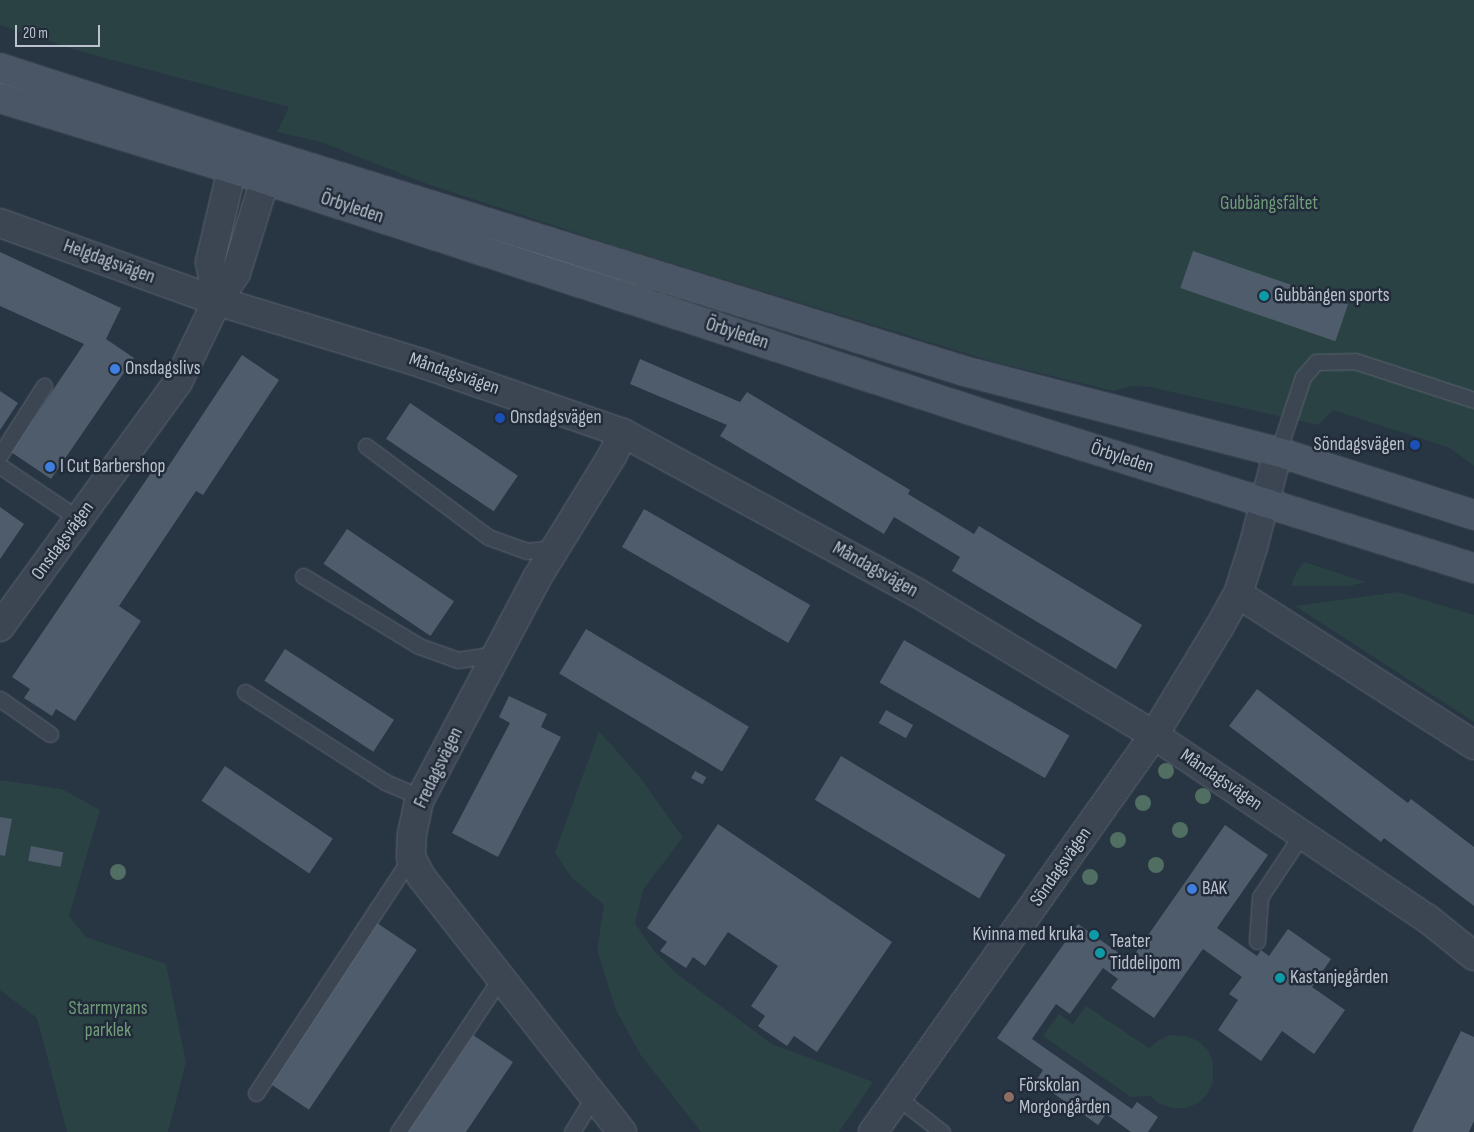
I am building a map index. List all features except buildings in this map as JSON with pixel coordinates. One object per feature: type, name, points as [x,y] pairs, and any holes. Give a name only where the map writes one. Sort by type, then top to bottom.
[{"type":"main road","name":"Örbyleden","points":[[0,68],[964,371],[1278,452],[1474,515]]},
{"type":"main road","name":"Örbyleden","points":[[0,98],[232,169],[1264,503],[1474,568]]},
{"type":"street","points":[[217,301],[210,262],[232,169]]},
{"type":"street","name":"Onsdagsvägen","points":[[0,627],[178,382],[217,301],[236,273],[265,180]]},
{"type":"street","name":"Helgdagsvägen","points":[[0,223],[217,301]]},
{"type":"street","name":"Måndagsvägen","points":[[217,301],[421,363],[623,433],[916,592],[1154,735],[1428,919],[1474,956]]},
{"type":"street","name":"Fredagsvägen","points":[[411,857],[412,834],[422,795],[497,654],[556,548],[612,456],[623,433]]},
{"type":"street","name":"Söndagsvägen","points":[[873,1132],[1154,735],[1238,594],[1278,452]]},
{"type":"street","points":[[1238,594],[1474,745]]},
{"type":"street","points":[[411,857],[422,878],[622,1132]]},
{"type":"lane","points":[[1278,452],[1303,377],[1316,362],[1354,361],[1474,400]]},
{"type":"lane","points":[[0,455],[44,386]]},
{"type":"lane","points":[[366,446],[488,537],[527,551],[556,548]]},
{"type":"lane","points":[[0,466],[79,519]]},
{"type":"lane","points":[[303,576],[419,646],[458,660],[497,654]]},
{"type":"lane","points":[[245,692],[385,782],[411,794],[422,795]]},
{"type":"lane","points":[[0,699],[50,734]]},
{"type":"lane","points":[[1256,941],[1260,898],[1302,834]]},
{"type":"lane","points":[[256,1093],[411,857]]},
{"type":"lane","points":[[398,1132],[500,978]]},
{"type":"lane","points":[[572,1132],[594,1096]]},
{"type":"lane","points":[[897,1098],[942,1132]]},
{"type":"green space","name":"Gubbängsfältet","points":[[0,0],[1474,0],[1474,466],[1450,448],[1333,410],[1318,425],[1150,387],[1131,386],[1113,391],[991,361],[616,246],[430,185],[321,142],[277,132],[289,107],[86,53],[0,25]]},
{"type":"green space","points":[[1304,562],[1366,582],[1349,586],[1291,586],[1296,573]]},
{"type":"green space","points":[[1398,592],[1474,615],[1474,722],[1295,606]]},
{"type":"green space","points":[[599,731],[640,777],[683,837],[643,890],[635,923],[654,951],[677,974],[772,1044],[873,1082],[839,1132],[701,1132],[640,1054],[616,1010],[597,950],[604,905],[571,877],[555,852]]},
{"type":"green space","name":"Starrmyrans parklek","points":[[0,780],[62,789],[100,810],[69,916],[86,937],[166,964],[186,1062],[168,1132],[67,1132],[37,1018],[0,990]]},
{"type":"green space","points":[[1086,1006],[1149,1048],[1159,1040],[1171,1035],[1186,1036],[1198,1041],[1208,1050],[1213,1061],[1213,1082],[1207,1094],[1198,1103],[1186,1108],[1172,1108],[1160,1104],[1150,1096],[1131,1097],[1043,1036],[1059,1014],[1073,1024]]},
{"type":"place","name":"Gubbängen sports","points":[[1264,296]]},
{"type":"place","name":"Onsdagslivs","points":[[115,369]]},
{"type":"place","name":"Onsdagsvägen","points":[[500,418]]},
{"type":"place","name":"Söndagsvägen","points":[[1415,445]]},
{"type":"place","name":"I Cut Barbershop","points":[[50,467]]},
{"type":"place","name":"BAK","points":[[1192,889]]},
{"type":"place","name":"Kvinna med kruka","points":[[1094,935]]},
{"type":"place","name":"Teater Tiddelipom","points":[[1100,953]]},
{"type":"place","name":"Kastanjegården","points":[[1280,978]]},
{"type":"place","name":"Förskolan Morgongården","points":[[1009,1097]]}]
